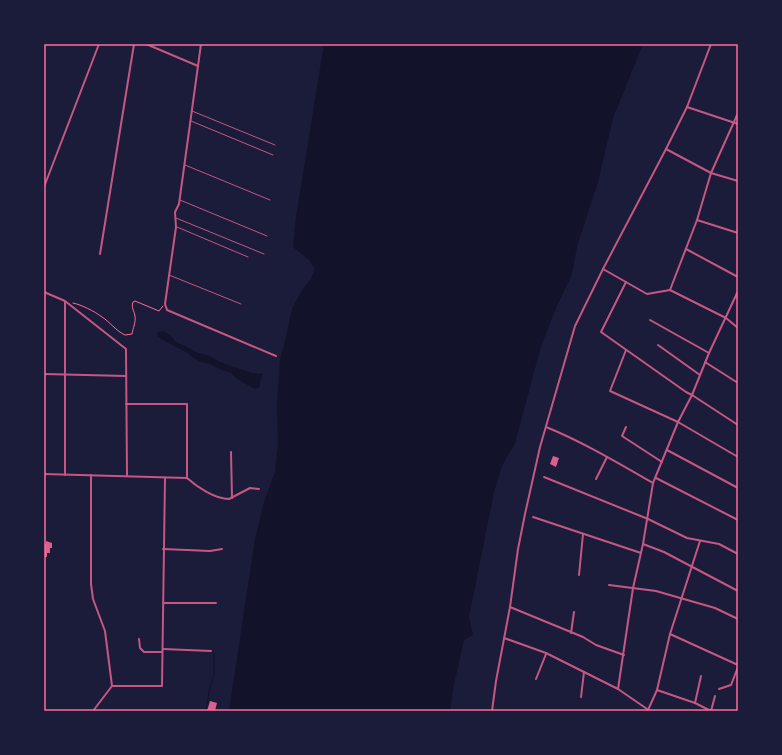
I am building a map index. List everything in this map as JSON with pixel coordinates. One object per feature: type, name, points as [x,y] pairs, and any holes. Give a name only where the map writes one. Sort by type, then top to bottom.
[{"type":"street","points":[[44,187],[98,44]]},
{"type":"street","points":[[100,254],[134,44]]},
{"type":"street","points":[[146,44],[198,66]]},
{"type":"street","points":[[201,44],[164,304],[167,310],[276,356]]},
{"type":"street","points":[[492,711],[525,514],[546,427],[575,326],[687,107],[711,44]]},
{"type":"street","points":[[687,107],[738,124]]},
{"type":"street","points":[[670,290],[697,220],[711,173],[738,113]]},
{"type":"street","points":[[666,149],[711,173],[738,181]]},
{"type":"street","points":[[697,220],[738,233]]},
{"type":"street","points":[[686,248],[738,277]]},
{"type":"street","points":[[603,269],[647,294],[670,290],[726,318],[738,328]]},
{"type":"street","points":[[626,282],[601,332],[686,392],[692,394],[738,425]]},
{"type":"street","points":[[618,690],[633,588],[648,518],[653,483],[678,422],[738,291]]},
{"type":"street","points":[[44,292],[65,301],[126,349],[127,476]]},
{"type":"street","points":[[65,301],[65,474]]},
{"type":"street","points":[[650,320],[709,353]]},
{"type":"street","points":[[658,345],[700,375]]},
{"type":"street","points":[[626,350],[610,391],[678,422],[738,457]]},
{"type":"street","points":[[705,362],[738,383]]},
{"type":"street","points":[[44,374],[126,376]]},
{"type":"street","points":[[126,404],[187,404],[187,478]]},
{"type":"street","points":[[546,427],[607,456],[653,483]]},
{"type":"street","points":[[626,427],[622,436],[662,462]]},
{"type":"street","points":[[666,450],[738,488]]},
{"type":"street","points":[[232,452],[232,498]]},
{"type":"street","points":[[596,479],[607,456]]},
{"type":"street","points":[[44,474],[187,478],[206,492],[229,500],[250,488],[259,489]]},
{"type":"street","points":[[91,475],[91,584],[93,599],[105,631],[112,686],[93,711]]},
{"type":"street","points":[[544,477],[648,518],[687,538],[719,544],[738,554]]},
{"type":"street","points":[[112,686],[162,686],[165,478]]},
{"type":"street","points":[[656,478],[738,520]]},
{"type":"street","points":[[533,517],[641,553]]},
{"type":"street","points":[[579,576],[583,534]]},
{"type":"street","points":[[504,638],[546,653],[618,690],[649,710],[657,690],[670,634],[700,541]]},
{"type":"street","points":[[643,544],[664,552],[738,591]]},
{"type":"street","points":[[163,549],[210,551],[222,548]]},
{"type":"street","points":[[610,585],[656,591],[715,608],[738,619]]},
{"type":"street","points":[[163,603],[216,603]]},
{"type":"street","points":[[510,606],[596,645],[624,655]]},
{"type":"street","points":[[571,633],[574,612]]},
{"type":"street","points":[[670,634],[738,666],[731,685],[719,689]]},
{"type":"street","points":[[139,639],[140,648],[144,652],[211,651]]},
{"type":"street","points":[[536,678],[546,653]]},
{"type":"street","points":[[581,697],[584,672]]},
{"type":"street","points":[[695,703],[701,676]]},
{"type":"street","points":[[657,690],[695,703],[711,711],[715,696]]},
{"type":"lane","points":[[192,111],[275,145]]},
{"type":"lane","points":[[190,121],[273,155]]},
{"type":"lane","points":[[184,164],[270,200]]},
{"type":"lane","points":[[179,200],[267,236]]},
{"type":"lane","points":[[176,217],[264,254]]},
{"type":"lane","points":[[176,227],[248,257]]},
{"type":"lane","points":[[169,274],[241,304]]},
{"type":"path","points":[[65,301],[75,303],[103,317],[115,329],[125,335],[132,334],[135,321],[132,305],[133,302],[135,301],[142,303],[159,310],[162,309],[164,304]]},
{"type":"shaded area","points":[[324,44],[643,44],[613,118],[598,182],[577,246],[572,274],[556,308],[541,346],[515,443],[502,466],[494,492],[469,617],[473,635],[464,640],[454,684],[450,711],[229,711],[255,539],[264,502],[275,472],[278,444],[277,405],[280,359],[292,309],[315,269],[309,260],[293,247],[296,217]]},
{"type":"shaded area","points":[[162,331],[170,335],[176,342],[198,353],[207,355],[220,362],[252,373],[263,374],[260,381],[260,387],[255,389],[237,379],[231,373],[210,364],[198,361],[187,353],[158,337],[157,333]]},
{"type":"building","points":[[553,456],[559,458],[556,467],[550,464]]},
{"type":"building","points":[[46,541],[52,543],[52,548],[50,548],[50,553],[47,553],[47,557],[44,557],[44,544],[46,544]]},
{"type":"building","points":[[210,701],[217,703],[215,711],[207,711]]},
{"type":"waterway","points":[[206,711],[214,674],[214,653]]}]
